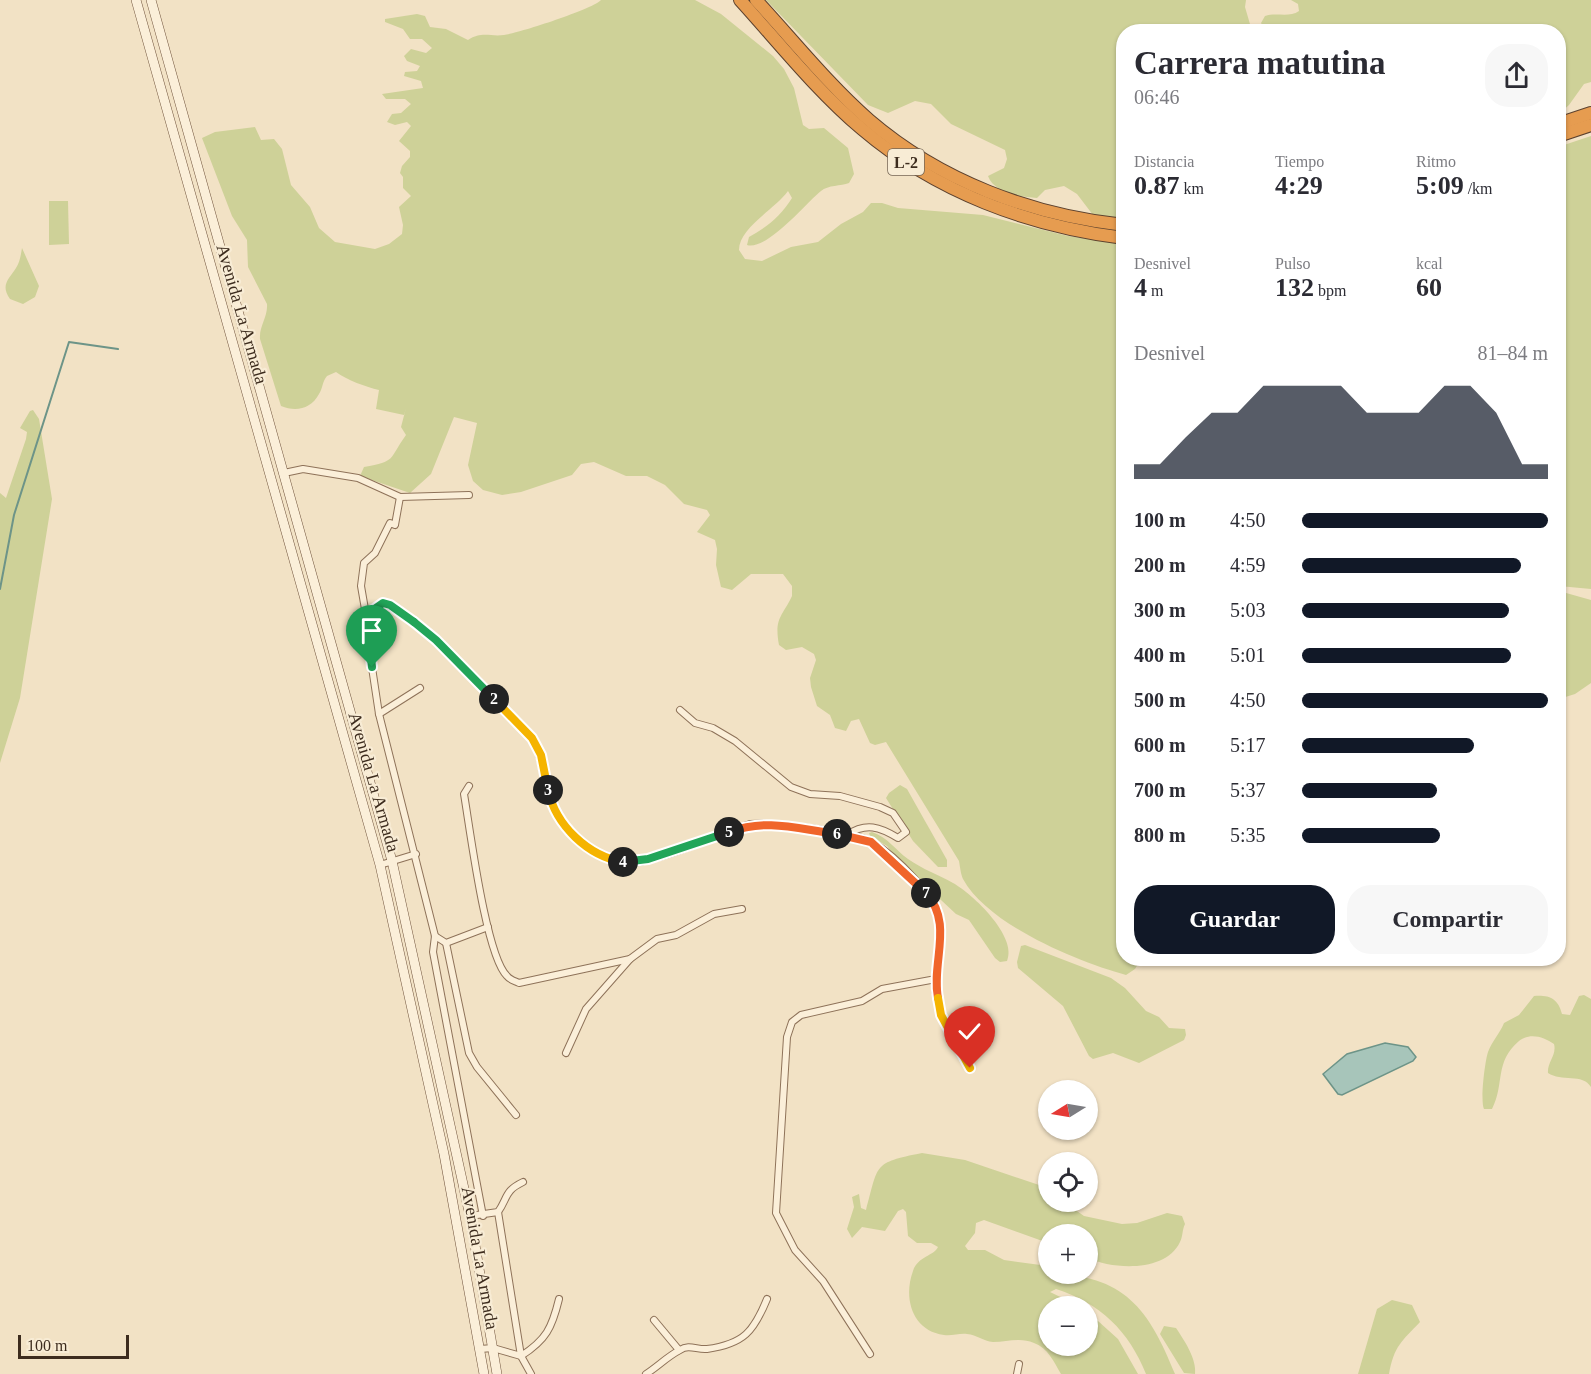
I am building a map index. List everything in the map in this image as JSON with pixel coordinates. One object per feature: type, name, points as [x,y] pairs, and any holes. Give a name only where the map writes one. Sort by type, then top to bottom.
[{"type":"highway","name":"L-2","points":[[740,0],[840,110],[904,162],[948,187],[1012,213],[1062,227],[1116,236]]},
{"type":"highway","name":"L-2","points":[[756,0],[849,101],[889,136],[926,160],[972,185],[1035,208],[1083,220],[1116,224]]},
{"type":"highway","points":[[1566,121],[1591,112]]},
{"type":"highway","points":[[1566,133],[1591,125]]},
{"type":"main road","name":"Avenida La Armada","points":[[136,0],[380,865],[444,1154],[484,1374]]},
{"type":"main road","name":"Avenida La Armada","points":[[151,0],[392,861],[470,1216],[497,1374]]},
{"type":"street","points":[[284,473],[303,469],[358,478],[400,497],[469,495]]},
{"type":"street","points":[[400,497],[395,525],[390,523],[375,553],[364,563],[361,586],[379,714],[435,936],[433,952],[483,1216]]},
{"type":"street","points":[[366,615],[383,603],[390,605],[437,641],[532,738],[541,755],[550,801],[559,818],[588,848],[608,859],[628,863],[648,859],[750,824],[766,823],[847,835],[871,842],[915,880],[936,904],[942,924],[936,979],[941,1015],[970,1068]]},
{"type":"street","points":[[379,714],[420,688]]},
{"type":"street","points":[[680,710],[695,723],[713,728],[735,741],[791,787],[810,794],[840,795],[880,807],[893,813],[906,832],[898,838],[885,830],[862,827],[847,835]]},
{"type":"street","points":[[469,786],[464,794],[488,927],[504,973],[508,978],[519,982],[630,959]]},
{"type":"street","points":[[380,865],[416,854]]},
{"type":"street","points":[[566,1053],[586,1009],[630,959],[657,939],[676,935],[714,914],[742,909]]},
{"type":"street","points":[[446,943],[488,927]]},
{"type":"street","points":[[435,936],[446,943],[469,1053],[477,1067],[516,1115]]},
{"type":"street","points":[[870,1354],[823,1281],[795,1250],[776,1212],[787,1037],[792,1022],[801,1015],[862,1001],[882,989],[936,979]]},
{"type":"street","points":[[523,1182],[512,1187],[503,1198],[498,1212],[521,1356],[531,1374]]},
{"type":"street","points":[[470,1216],[483,1216],[498,1212]]},
{"type":"street","points":[[480,1349],[492,1348],[521,1356],[539,1344],[548,1331],[559,1299]]},
{"type":"street","points":[[645,1374],[679,1350],[689,1347],[709,1348],[743,1336],[754,1328],[767,1299]]},
{"type":"street","points":[[654,1320],[679,1350]]},
{"type":"street","points":[[1017,1374],[1019,1364]]},
{"type":"green space","points":[[601,0],[695,0],[721,14],[773,56],[784,69],[794,88],[803,125],[809,129],[824,128],[848,148],[854,174],[849,183],[824,189],[775,234],[755,245],[747,245],[749,237],[773,220],[788,204],[792,198],[788,191],[745,234],[739,250],[745,259],[762,261],[791,247],[818,242],[841,224],[863,212],[871,203],[882,203],[898,208],[983,215],[1068,236],[1116,243],[1116,966],[1137,966],[1126,975],[1084,961],[1036,939],[992,912],[975,896],[963,879],[959,861],[886,742],[875,745],[870,743],[859,719],[851,721],[846,731],[835,728],[830,715],[817,706],[811,687],[810,678],[816,660],[814,654],[802,647],[786,650],[779,645],[778,623],[792,596],[792,586],[783,574],[751,574],[732,590],[721,587],[716,565],[715,540],[697,532],[710,515],[707,510],[684,504],[665,485],[647,476],[626,476],[594,462],[581,464],[572,475],[521,492],[502,495],[483,490],[473,481],[468,465],[477,423],[454,417],[431,474],[410,493],[360,476],[364,467],[387,461],[394,455],[406,435],[401,427],[406,408],[404,415],[376,409],[379,390],[357,383],[336,372],[327,376],[312,403],[298,409],[281,406],[260,339],[267,304],[248,267],[247,240],[232,216],[202,138],[215,132],[255,127],[261,140],[274,139],[282,149],[291,185],[310,207],[319,228],[335,242],[375,249],[389,244],[402,234],[403,225],[399,207],[411,196],[403,188],[403,177],[400,173],[402,166],[410,157],[410,151],[399,141],[411,126],[407,122],[395,125],[387,122],[392,114],[401,113],[411,104],[405,99],[386,99],[382,94],[423,88],[421,81],[404,76],[405,72],[417,71],[420,66],[407,61],[404,56],[411,49],[426,53],[432,48],[422,39],[410,39],[403,29],[385,22],[385,19],[417,14],[425,16],[430,27],[446,29],[468,40],[478,36],[504,35],[524,30],[571,15]]},
{"type":"green space","points":[[766,0],[1246,0],[1245,7],[1250,24],[1116,24],[1116,217],[1093,215],[1077,194],[1064,186],[1045,190],[1037,198],[1002,190],[991,182],[988,176],[1004,168],[1007,159],[1005,150],[951,124],[931,104],[915,101],[888,113],[868,105]]},
{"type":"green space","points":[[1291,0],[1591,0],[1591,82],[1584,84],[1566,108],[1566,24],[1261,23],[1265,16],[1291,14],[1299,11],[1298,4]]},
{"type":"green space","points":[[1591,136],[1591,589],[1566,587],[1566,144]]},
{"type":"green space","points":[[49,201],[68,201],[69,244],[49,245]]},
{"type":"green space","points":[[22,248],[39,286],[35,297],[23,304],[10,299],[6,290],[8,279],[16,268]]},
{"type":"green space","points":[[33,410],[39,419],[52,499],[20,698],[0,763],[0,493],[6,498],[26,439],[27,432],[20,428],[30,411]]},
{"type":"green space","points":[[1566,593],[1591,600],[1591,683],[1575,694],[1566,697]]},
{"type":"green space","points":[[900,785],[907,789],[947,860],[947,867],[938,867],[913,841],[886,798]]},
{"type":"green space","points":[[869,833],[883,837],[913,863],[962,889],[982,906],[992,917],[1006,940],[1009,951],[1007,961],[1000,962],[995,958],[969,920],[956,914],[897,859],[887,846],[870,836]]},
{"type":"green space","points":[[1025,945],[1111,978],[1125,988],[1146,1011],[1159,1017],[1169,1028],[1185,1029],[1184,1040],[1139,1063],[1113,1053],[1093,1059],[1089,1056],[1063,1006],[1018,968],[1017,962],[1021,946]]},
{"type":"green space","points":[[1584,995],[1591,999],[1591,1087],[1583,1080],[1553,1076],[1548,1073],[1554,1044],[1546,1039],[1532,1036],[1523,1038],[1511,1049],[1503,1065],[1492,1109],[1484,1109],[1484,1072],[1487,1057],[1504,1023],[1519,1015],[1534,996],[1552,999],[1558,1004],[1562,1014],[1570,1015],[1579,996]]},
{"type":"green space","points":[[922,1153],[965,1160],[1038,1185],[1038,1212],[1078,1212],[1084,1216],[1122,1224],[1137,1223],[1167,1213],[1182,1216],[1185,1224],[1180,1242],[1173,1252],[1163,1259],[1138,1266],[1111,1265],[1098,1262],[1098,1224],[1038,1224],[1038,1239],[984,1220],[976,1223],[975,1233],[965,1246],[968,1250],[985,1250],[1004,1260],[1038,1265],[1038,1284],[1098,1284],[1098,1281],[1115,1289],[1130,1300],[1155,1331],[1175,1374],[1146,1374],[1122,1332],[1098,1310],[1098,1296],[1074,1296],[1056,1289],[1050,1292],[1058,1296],[1038,1296],[1038,1345],[1019,1340],[993,1342],[967,1334],[944,1335],[924,1327],[913,1312],[909,1292],[910,1281],[918,1262],[938,1247],[931,1243],[917,1243],[908,1236],[906,1212],[903,1209],[898,1211],[885,1231],[862,1227],[852,1238],[847,1229],[854,1207],[852,1197],[859,1194],[861,1208],[866,1210],[876,1174],[886,1163]]},
{"type":"green space","points":[[1392,1300],[1412,1305],[1420,1322],[1396,1350],[1389,1374],[1358,1374],[1377,1309]]},
{"type":"green space","points":[[1098,1321],[1118,1339],[1138,1374],[1061,1374],[1050,1356],[1098,1356]]},
{"type":"green space","points":[[1164,1326],[1176,1328],[1192,1356],[1195,1374],[1184,1373],[1160,1334]]},
{"type":"water","points":[[1385,1043],[1408,1047],[1416,1057],[1413,1061],[1342,1095],[1338,1094],[1323,1074],[1347,1054]]},
{"type":"waterway","points":[[0,589],[14,515],[69,342],[118,349]]},
{"type":"route","points":[[372,667],[366,615],[383,603],[406,615],[436,640],[532,738],[541,755],[550,801],[559,818],[588,848],[608,859],[628,863],[648,859],[750,824],[766,823],[789,826],[847,835],[871,842],[915,880],[936,904],[942,924],[935,984],[941,1015],[970,1068]]}]
